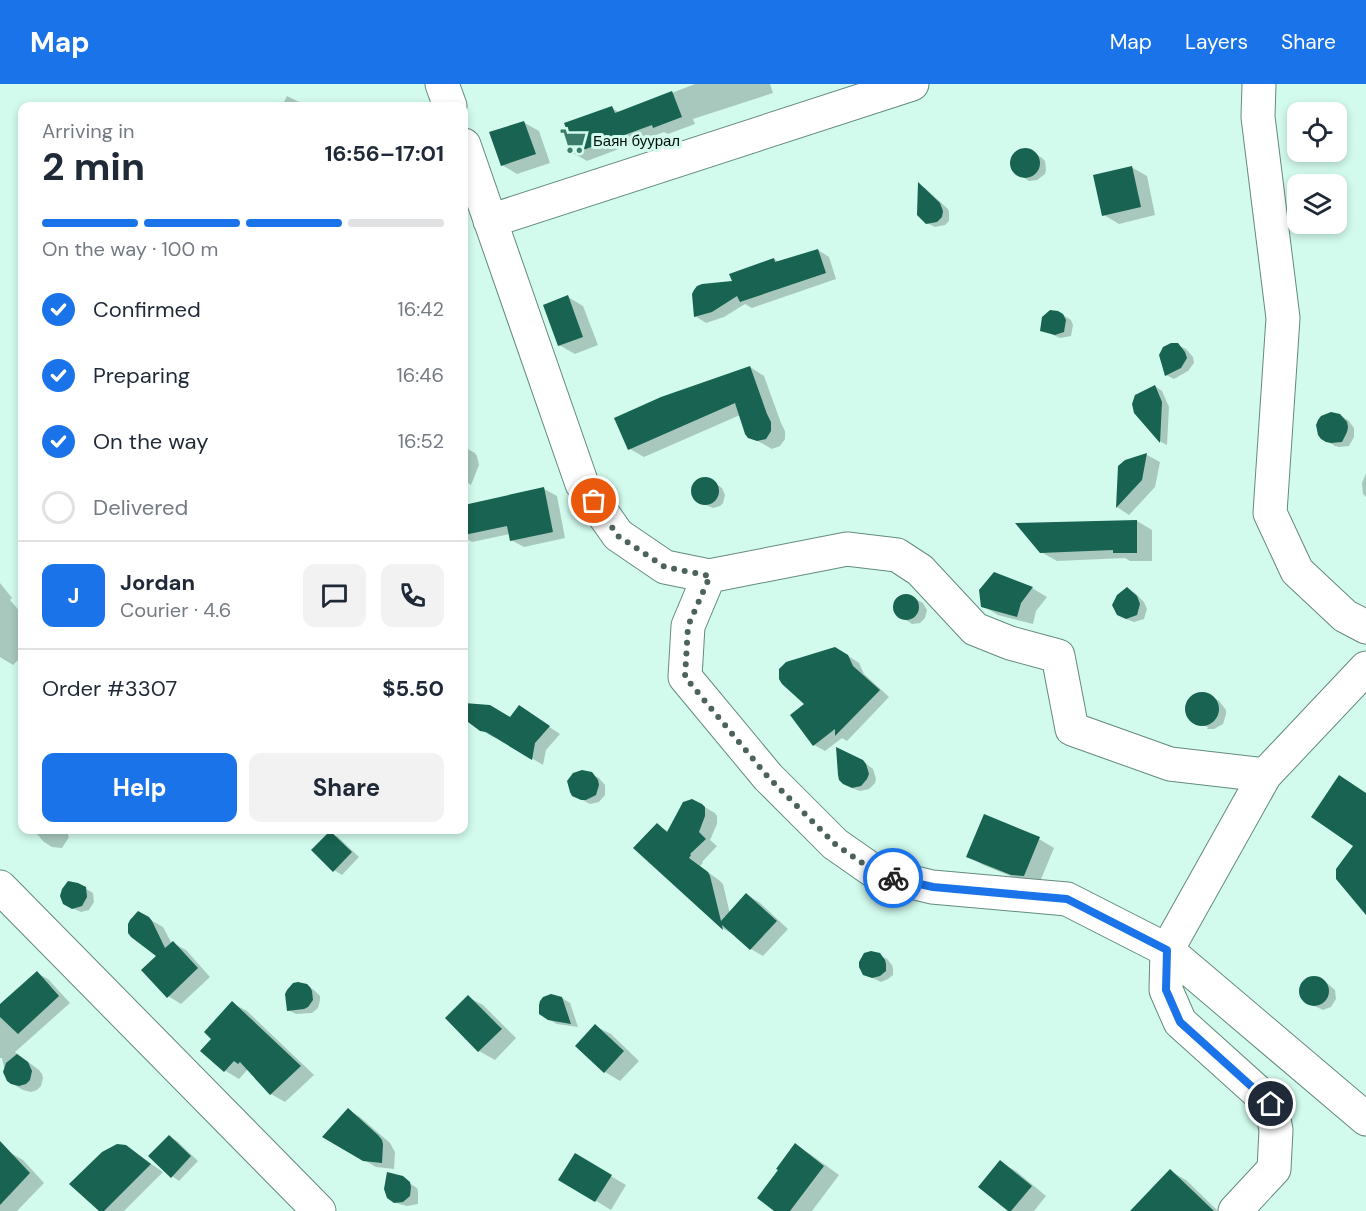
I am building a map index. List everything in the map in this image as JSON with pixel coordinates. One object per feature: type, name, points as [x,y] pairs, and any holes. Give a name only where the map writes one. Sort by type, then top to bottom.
[{"type":"street","points":[[442,84],[449,102]]},
{"type":"street","points":[[490,221],[912,84]]},
{"type":"street","points":[[1259,84],[1258,117],[1283,318],[1270,513],[1297,571],[1345,616],[1366,627]]},
{"type":"street","points":[[468,156],[582,484],[618,536],[665,567],[710,576],[847,549],[897,555],[920,570],[975,629],[1011,643],[1058,656],[1072,729],[1170,764],[1265,775]]},
{"type":"street","points":[[710,576],[688,626],[685,677],[768,777],[835,844],[878,874],[933,887],[1067,899],[1167,950],[1366,1119]]},
{"type":"street","points":[[1235,1211],[1274,1169],[1276,1130],[1271,1104],[1180,1022],[1166,990],[1167,950],[1265,775],[1366,668]]},
{"type":"street","points":[[0,887],[319,1211]]},
{"type":"building","points":[[672,91],[682,117],[653,128],[652,125],[572,154],[564,132],[567,131],[564,123],[612,106],[615,113]]},
{"type":"building","points":[[524,121],[536,154],[501,166],[489,132]]},
{"type":"building","points":[[1025,148],[1036,152],[1040,163],[1036,174],[1025,178],[1014,174],[1010,163],[1014,152]]},
{"type":"building","points":[[1132,166],[1141,207],[1102,216],[1093,175]]},
{"type":"building","points":[[918,182],[940,203],[943,211],[942,217],[937,222],[926,224],[917,215]]},
{"type":"building","points":[[818,249],[826,273],[740,302],[737,296],[712,312],[694,317],[692,294],[697,286],[732,281],[729,274],[774,258],[775,262]]},
{"type":"building","points":[[568,295],[583,337],[558,346],[543,305]]},
{"type":"building","points":[[1050,310],[1063,314],[1066,320],[1064,332],[1055,335],[1040,331],[1042,317]]},
{"type":"building","points":[[1171,343],[1178,343],[1187,358],[1181,368],[1165,376],[1159,355],[1163,347]]},
{"type":"building","points":[[750,366],[771,422],[771,431],[766,439],[757,441],[748,438],[735,403],[628,450],[614,418],[661,397]]},
{"type":"building","points":[[1155,385],[1162,402],[1160,443],[1134,413],[1132,404],[1135,395]]},
{"type":"building","points":[[1331,412],[1340,414],[1347,422],[1347,432],[1342,442],[1326,442],[1318,435],[1316,425],[1318,420],[1321,416]]},
{"type":"building","points":[[1147,453],[1142,480],[1116,508],[1118,466],[1125,460]]},
{"type":"building","points":[[705,477],[715,481],[719,491],[715,501],[705,505],[695,501],[691,491],[695,481]]},
{"type":"building","points":[[544,487],[553,532],[510,541],[507,526],[468,534],[468,504]]},
{"type":"building","points":[[1137,520],[1137,553],[1113,553],[1113,550],[1040,553],[1015,523]]},
{"type":"building","points":[[994,572],[1033,587],[1021,603],[1017,617],[981,607],[979,590]]},
{"type":"building","points":[[1127,587],[1137,596],[1140,604],[1137,615],[1126,619],[1117,615],[1112,605],[1117,595]]},
{"type":"building","points":[[906,594],[916,597],[919,607],[916,617],[906,620],[896,617],[893,607],[896,597]]},
{"type":"building","points":[[835,647],[848,655],[853,666],[880,690],[835,736],[835,729],[813,746],[790,715],[804,704],[782,684],[779,679],[779,669],[786,662]]},
{"type":"building","points":[[1202,692],[1214,697],[1219,709],[1214,721],[1202,726],[1190,721],[1185,709],[1190,697]]},
{"type":"building","points":[[468,703],[490,705],[510,717],[519,705],[550,726],[535,743],[532,760],[486,732],[480,731],[468,722]]},
{"type":"building","points":[[836,747],[863,760],[866,764],[869,774],[861,786],[852,788],[839,780]]},
{"type":"building","points":[[582,770],[592,772],[599,785],[596,795],[586,800],[572,796],[567,781],[573,773]]},
{"type":"building","points":[[1339,775],[1366,793],[1366,915],[1336,879],[1336,869],[1353,846],[1311,817]]},
{"type":"building","points":[[692,799],[705,807],[705,816],[699,832],[706,839],[690,854],[689,858],[708,872],[721,921],[746,893],[777,921],[750,950],[722,925],[723,930],[633,848],[657,823],[667,832],[683,802]]},
{"type":"building","points":[[984,814],[1040,837],[1024,876],[1011,875],[966,857]]},
{"type":"building","points":[[327,834],[333,834],[352,852],[333,872],[311,850]]},
{"type":"building","points":[[68,881],[86,887],[87,897],[82,906],[72,909],[63,904],[60,896]]},
{"type":"building","points":[[138,911],[152,921],[165,948],[173,941],[198,968],[167,998],[141,970],[156,956],[128,933],[128,924]]},
{"type":"building","points":[[871,951],[880,953],[886,964],[886,971],[872,978],[863,975],[859,967],[864,953]]},
{"type":"building","points":[[37,971],[59,996],[18,1034],[0,1017],[0,1004]]},
{"type":"building","points":[[1314,976],[1325,980],[1329,991],[1325,1002],[1314,1006],[1303,1002],[1299,991],[1303,980]]},
{"type":"building","points":[[298,982],[310,987],[313,1000],[304,1009],[287,1011],[285,994],[293,983]]},
{"type":"building","points":[[551,994],[562,997],[571,1024],[548,1020],[539,1014],[540,1001]]},
{"type":"building","points":[[468,995],[502,1029],[478,1052],[445,1018]]},
{"type":"building","points":[[232,1001],[301,1066],[270,1095],[240,1062],[238,1064],[234,1061],[224,1072],[200,1051],[211,1039],[204,1032]]},
{"type":"building","points":[[595,1024],[624,1051],[604,1073],[575,1046]]},
{"type":"building","points":[[17,1054],[28,1062],[32,1071],[30,1080],[19,1086],[7,1081],[3,1072],[6,1063]]},
{"type":"building","points":[[348,1108],[382,1140],[382,1163],[363,1161],[322,1137]]},
{"type":"building","points":[[169,1135],[191,1156],[171,1178],[148,1156]]},
{"type":"building","points":[[0,1141],[30,1173],[0,1205]]},
{"type":"building","points":[[795,1143],[824,1166],[790,1211],[774,1211],[757,1198]]},
{"type":"building","points":[[117,1144],[126,1145],[151,1164],[104,1211],[99,1211],[69,1184],[102,1152]]},
{"type":"building","points":[[575,1153],[612,1175],[595,1202],[558,1180]]},
{"type":"building","points":[[1000,1160],[1032,1186],[1011,1211],[978,1187]]},
{"type":"building","points":[[1170,1169],[1214,1211],[1130,1211]]},
{"type":"building","points":[[387,1172],[403,1176],[410,1182],[410,1196],[403,1202],[394,1203],[387,1198],[384,1189]]},
{"type":"way so far","points":[[594,501],[618,536],[665,567],[710,576],[688,626],[685,677],[768,777],[835,844],[878,874],[893,878]]},
{"type":"place","name":"Баян буурал","points":[[573,141]]},
{"type":"route","points":[[893,878],[933,887],[1067,899],[1167,950],[1166,990],[1180,1022],[1271,1104]]}]
